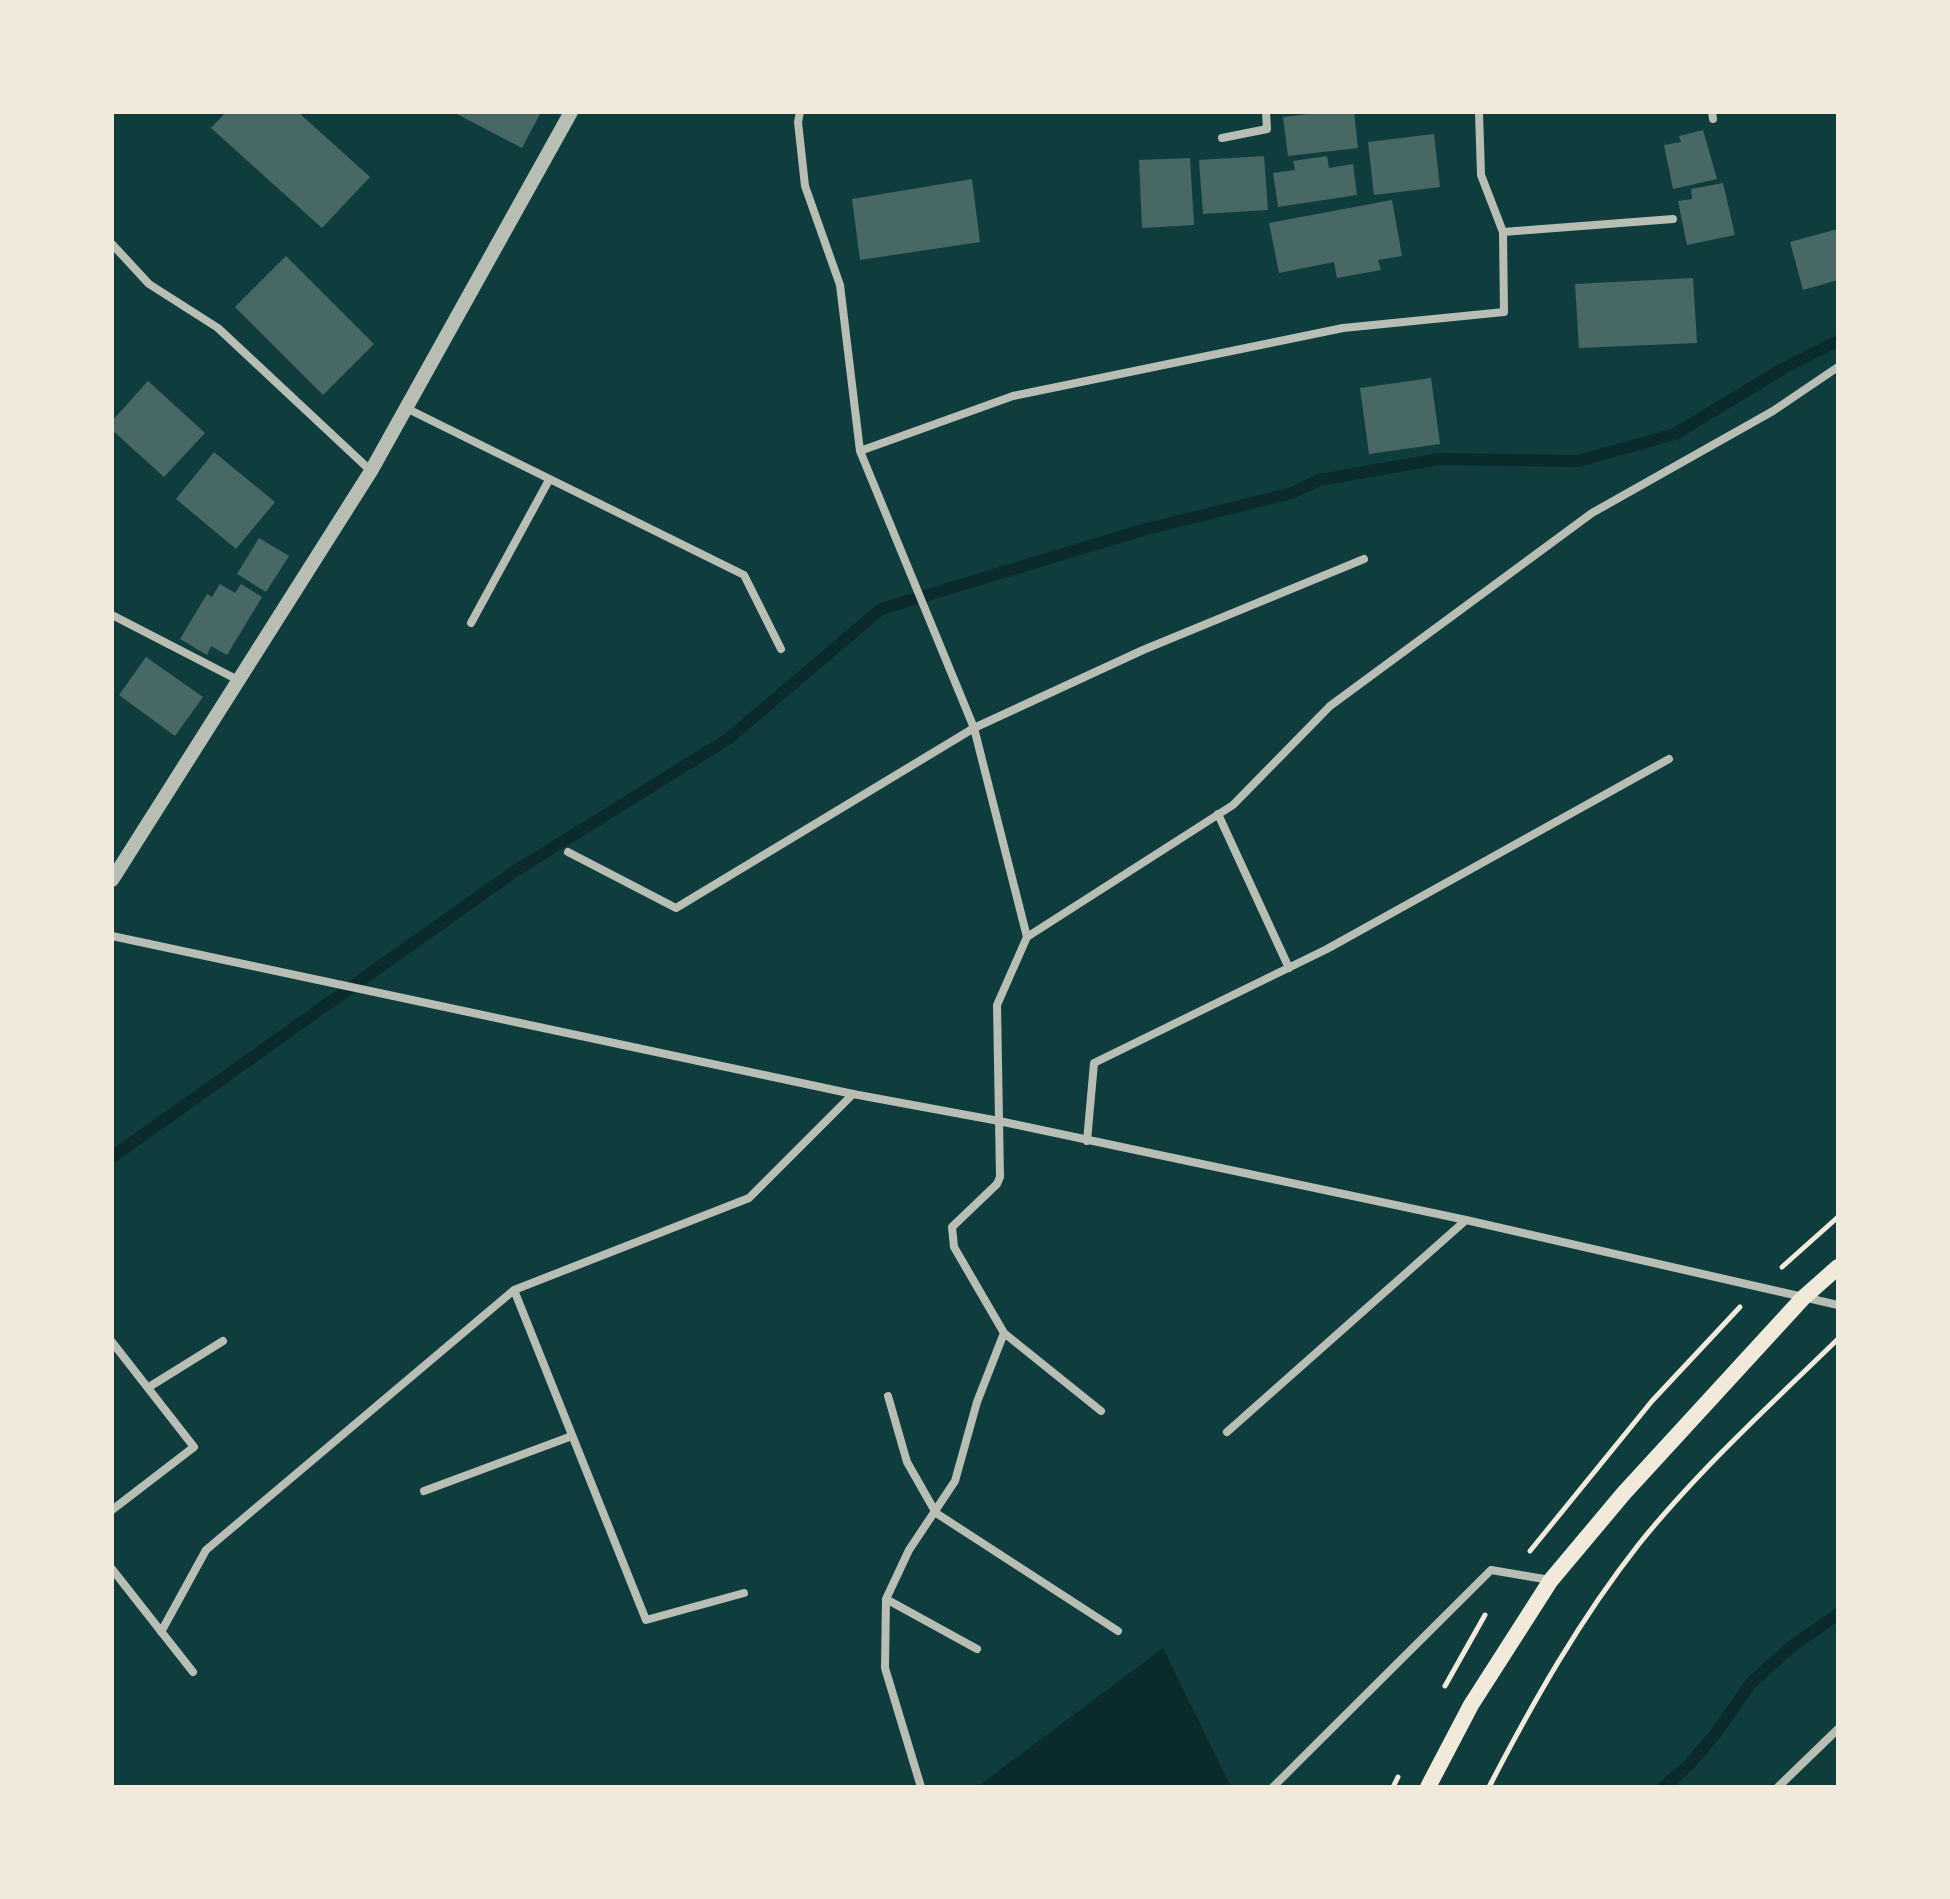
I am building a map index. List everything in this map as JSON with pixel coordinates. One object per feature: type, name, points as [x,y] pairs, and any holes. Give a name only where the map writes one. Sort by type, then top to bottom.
[{"type":"main road","points":[[1428,1787],[1471,1705],[1551,1580],[1624,1493],[1803,1298],[1838,1267]]},
{"type":"street","points":[[112,880],[371,471],[571,112]]},
{"type":"street","points":[[800,112],[798,122],[805,186],[840,285],[860,451],[974,728],[1027,937]]},
{"type":"street","points":[[1222,138],[1267,129],[1266,112]]},
{"type":"street","points":[[860,451],[1013,396],[1343,328],[1504,312],[1503,232],[1481,175],[1479,112]]},
{"type":"street","points":[[1503,232],[1673,219]]},
{"type":"street","points":[[112,244],[149,284],[218,328],[371,471]]},
{"type":"street","points":[[1101,1411],[1004,1333],[954,1247],[952,1236],[952,1227],[997,1184],[1000,1177],[997,1005],[1027,937],[1233,805],[1330,706],[1592,513],[1773,411],[1838,367]]},
{"type":"street","points":[[406,408],[744,575],[781,649]]},
{"type":"street","points":[[471,623],[549,480]]},
{"type":"street","points":[[568,852],[676,908],[974,728],[1143,650],[1364,559]]},
{"type":"street","points":[[112,615],[238,680]]},
{"type":"street","points":[[1087,1141],[1094,1063],[1289,968],[1669,759]]},
{"type":"street","points":[[1218,814],[1289,968]]},
{"type":"street","points":[[112,936],[853,1094],[999,1121],[1466,1220],[1838,1305]]},
{"type":"street","points":[[161,1632],[206,1550],[514,1290],[749,1198],[853,1094]]},
{"type":"street","points":[[1227,1432],[1466,1220]]},
{"type":"street","points":[[514,1290],[646,1620],[744,1593]]},
{"type":"street","points":[[921,1787],[885,1668],[886,1599],[909,1550],[955,1481],[977,1402],[1004,1333]]},
{"type":"street","points":[[149,1387],[223,1341]]},
{"type":"street","points":[[112,1342],[194,1447],[112,1510]]},
{"type":"street","points":[[888,1396],[907,1462],[936,1513],[1118,1631]]},
{"type":"street","points":[[424,1491],[572,1436]]},
{"type":"street","points":[[112,1569],[193,1672]]},
{"type":"street","points":[[1273,1787],[1491,1570],[1551,1580]]},
{"type":"street","points":[[886,1599],[977,1649]]},
{"type":"street","points":[[1778,1787],[1838,1729]]},
{"type":"path","points":[[1821,1233],[1838,1217]]},
{"type":"path","points":[[1489,1787],[1530,1709],[1587,1615],[1640,1544],[1714,1460],[1838,1339]]},
{"type":"water","points":[[1163,1648],[1229,1783],[1226,1787],[977,1787]]},
{"type":"building","points":[[226,112],[298,112],[370,177],[322,228],[211,128]]},
{"type":"building","points":[[453,112],[541,112],[522,148]]},
{"type":"building","points":[[1354,112],[1358,148],[1288,156],[1283,117]]},
{"type":"building","points":[[1703,130],[1717,179],[1673,189],[1664,145],[1681,142],[1679,136]]},
{"type":"building","points":[[1434,134],[1440,187],[1374,195],[1368,142]]},
{"type":"building","points":[[1264,156],[1268,210],[1203,214],[1199,160]]},
{"type":"building","points":[[1327,156],[1329,168],[1353,164],[1357,195],[1278,207],[1273,173],[1295,170],[1293,161]]},
{"type":"building","points":[[1190,158],[1194,225],[1142,228],[1139,160]]},
{"type":"building","points":[[972,179],[980,242],[860,260],[852,199]]},
{"type":"building","points":[[1723,183],[1735,235],[1687,245],[1678,201],[1692,199],[1691,189]]},
{"type":"building","points":[[1392,200],[1402,256],[1378,260],[1381,270],[1337,278],[1334,262],[1279,273],[1269,223]]},
{"type":"building","points":[[1838,229],[1838,280],[1803,290],[1790,242]]},
{"type":"building","points":[[286,256],[374,344],[323,395],[235,307]]},
{"type":"building","points":[[1693,278],[1697,343],[1579,348],[1575,284]]},
{"type":"building","points":[[1431,378],[1440,444],[1369,454],[1360,388]]},
{"type":"building","points":[[148,381],[205,433],[164,477],[112,430],[112,421]]},
{"type":"building","points":[[214,452],[275,502],[236,549],[176,499]]},
{"type":"building","points":[[259,538],[289,556],[266,592],[237,574]]},
{"type":"building","points":[[220,584],[235,593],[241,584],[262,597],[227,655],[211,646],[207,655],[180,639],[207,594],[212,597]]},
{"type":"building","points":[[146,657],[203,697],[175,736],[119,695]]},
{"type":"waterway","points":[[112,1157],[512,873],[728,739],[881,609],[1143,530],[1292,493],[1319,480],[1439,459],[1578,461],[1675,434],[1784,368],[1838,341]]},
{"type":"waterway","points":[[1663,1787],[1688,1766],[1716,1733],[1751,1683],[1792,1646],[1838,1614]]}]
